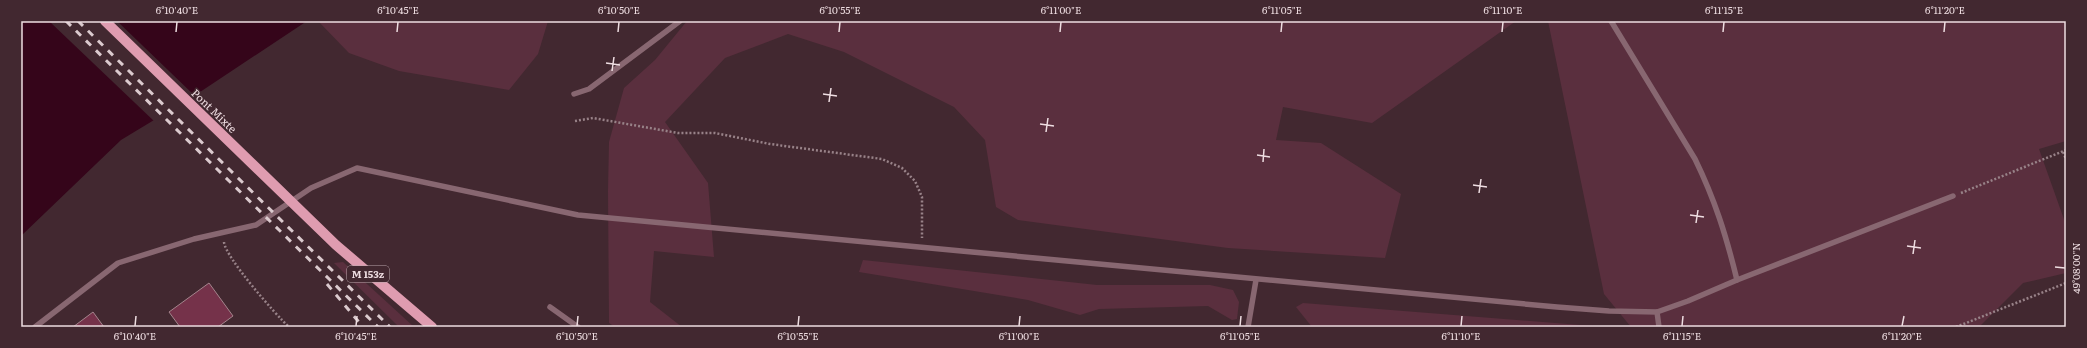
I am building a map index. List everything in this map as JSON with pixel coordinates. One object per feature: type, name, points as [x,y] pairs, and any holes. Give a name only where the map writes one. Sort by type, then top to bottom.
[{"type":"main road","name":"Pont Mixte","points":[[105,21],[307,217],[364,270],[432,327]]},
{"type":"lane","points":[[574,94],[589,89],[680,21]]},
{"type":"lane","points":[[1611,21],[1695,159],[1704,177],[1722,223],[1737,280]]},
{"type":"lane","points":[[35,327],[118,263],[194,239],[256,225],[311,188],[357,168],[578,215],[1256,280],[1609,311],[1657,312],[1953,196]]},
{"type":"lane","points":[[1248,327],[1256,280]]},
{"type":"lane","points":[[550,307],[578,327]]},
{"type":"lane","points":[[1657,312],[1659,327]]},
{"type":"path","points":[[575,121],[593,118],[678,133],[714,133],[770,144],[882,159],[902,168],[914,180],[922,197],[921,248]]},
{"type":"path","points":[[1953,196],[2064,151],[2066,159]]},
{"type":"path","points":[[224,232],[224,245],[244,276],[278,317],[289,327]]},
{"type":"path","points":[[1956,327],[2066,283]]},
{"type":"shaded area","points":[[21,21],[307,21],[197,94],[121,140],[21,236]]},
{"type":"shaded area","points":[[318,21],[548,21],[538,54],[509,90],[399,71],[349,53]]},
{"type":"shaded area","points":[[687,21],[1516,21],[1372,123],[1283,107],[1276,140],[1321,143],[1401,194],[1385,258],[1228,248],[1018,220],[996,207],[985,140],[954,107],[844,52],[788,34],[725,58],[665,122],[708,183],[714,257],[654,251],[650,302],[682,327],[615,327],[609,323],[609,142],[624,88],[655,60]]},
{"type":"shaded area","points":[[1548,21],[2066,21],[2066,141],[2039,149],[2066,225],[2066,273],[2023,283],[1979,327],[1631,327],[1604,294]]},
{"type":"shaded area","points":[[863,260],[1097,285],[1210,285],[1233,290],[1239,302],[1237,319],[1232,320],[1208,306],[1099,309],[1080,315],[1028,300],[859,272]]},
{"type":"shaded area","points":[[343,262],[414,327],[399,327],[334,263]]},
{"type":"shaded area","points":[[1303,303],[1605,327],[1312,327],[1296,307]]},
{"type":"pier","points":[[49,21],[117,21],[196,97],[155,122]]},
{"type":"building","points":[[209,283],[233,316],[218,327],[180,327],[169,312]]},
{"type":"building","points":[[93,312],[104,327],[73,327]]},
{"type":"railway","points":[[66,21],[378,327]]},
{"type":"railway","points":[[78,21],[390,327]]},
{"type":"railway","points":[[327,284],[363,327]]}]
